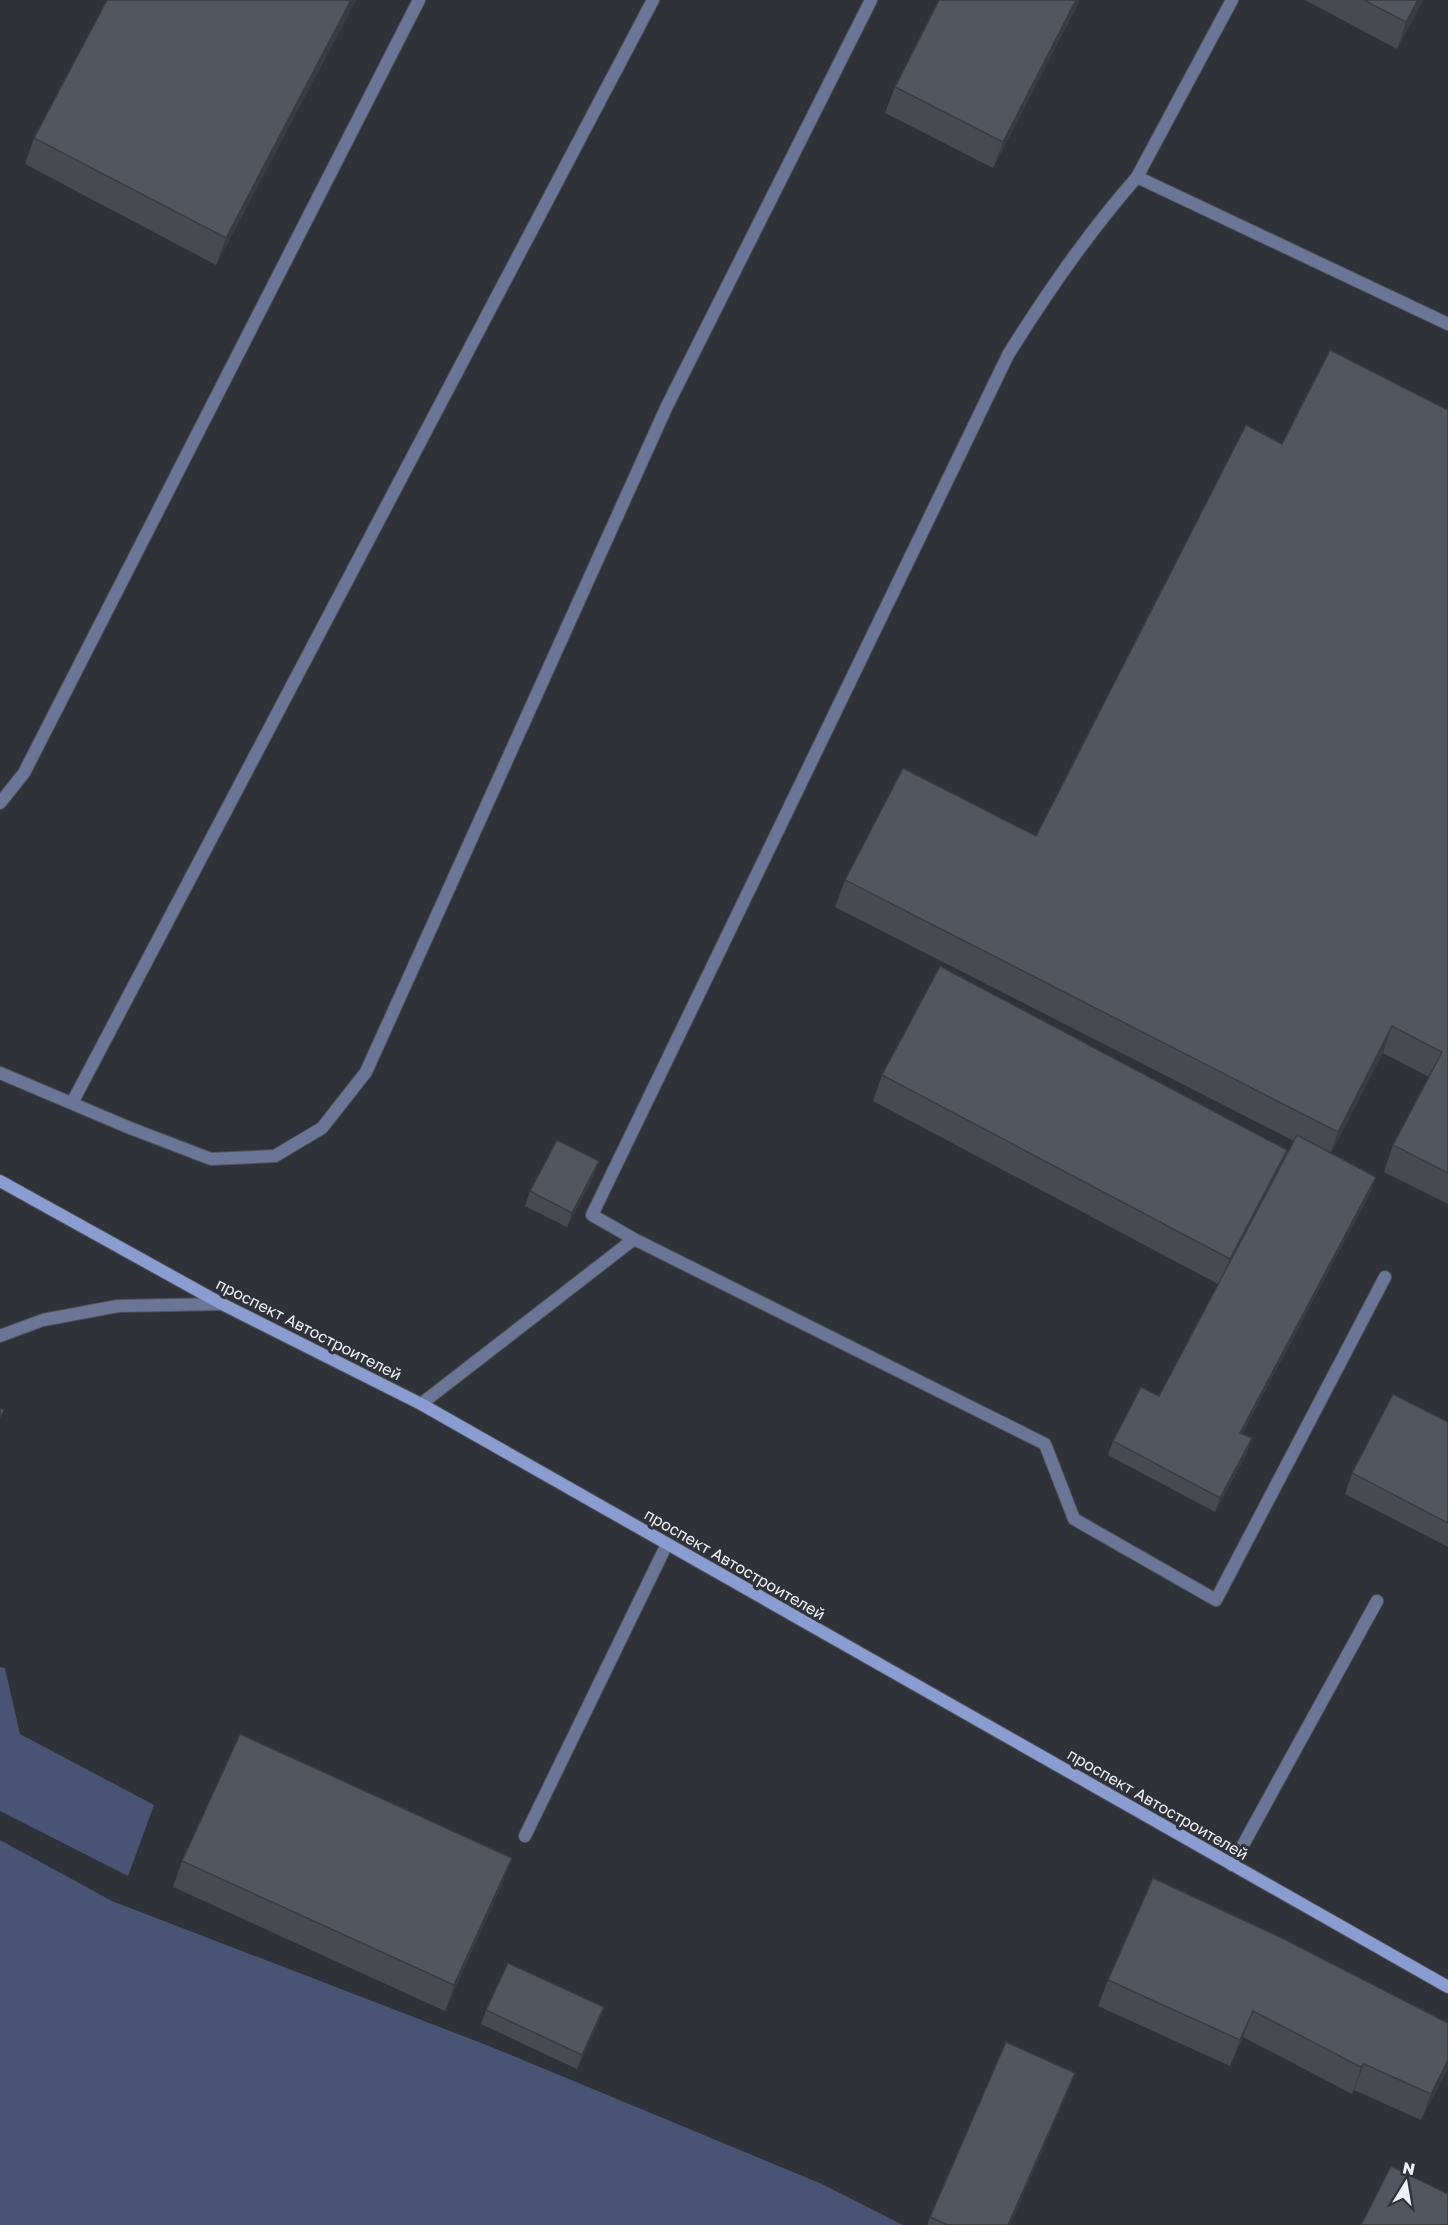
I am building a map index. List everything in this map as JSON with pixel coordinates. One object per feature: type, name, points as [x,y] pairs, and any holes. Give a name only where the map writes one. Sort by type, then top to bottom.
[{"type":"main road","name":"проспект Автостроителей","points":[[0,1181],[222,1304],[421,1404],[1448,1987]]},
{"type":"lane","points":[[0,803],[24,773],[419,0]]},
{"type":"lane","points":[[72,1103],[653,0]]},
{"type":"lane","points":[[0,1073],[211,1159],[275,1156],[322,1128],[366,1072],[667,406],[871,0]]},
{"type":"lane","points":[[1232,0],[1137,177],[1095,225],[1046,293],[1008,356],[592,1215],[634,1239],[1045,1444],[1074,1519],[1216,1600],[1385,1277]]},
{"type":"lane","points":[[1137,177],[1448,324]]},
{"type":"lane","points":[[421,1404],[634,1239]]},
{"type":"lane","points":[[0,1336],[43,1320],[118,1306],[222,1304]]},
{"type":"lane","points":[[525,1836],[667,1544]]},
{"type":"lane","points":[[1232,1865],[1377,1601]]},
{"type":"shaded area","points":[[0,1667],[5,1668],[20,1734],[154,1805],[128,1876],[0,1811]]},
{"type":"shaded area","points":[[0,1840],[112,1901],[489,2046],[822,2184],[903,2225],[0,2225]]},
{"type":"building","points":[[107,0],[351,0],[226,238],[34,138]]},
{"type":"building","points":[[939,0],[1076,0],[1003,142],[895,87]]},
{"type":"building","points":[[1364,0],[1418,0],[1406,22]]},
{"type":"building","points":[[1330,350],[1448,410],[1448,1173],[1393,1145],[1442,1052],[1392,1026],[1338,1132],[845,880],[903,768],[1036,836],[1246,425],[1282,444]]},
{"type":"building","points":[[940,966],[1287,1150],[1230,1259],[882,1075]]},
{"type":"building","points":[[1297,1135],[1376,1177],[1240,1433],[1252,1438],[1220,1498],[1113,1441],[1141,1387],[1159,1396]]},
{"type":"building","points":[[557,1140],[599,1161],[572,1213],[530,1191]]},
{"type":"building","points":[[1393,1394],[1448,1422],[1448,1523],[1352,1473]]},
{"type":"building","points":[[240,1734],[512,1858],[454,1985],[182,1861]]},
{"type":"building","points":[[1153,1878],[1282,1938],[1448,2023],[1448,2060],[1431,2094],[1364,2064],[1361,2067],[1253,2011],[1240,2040],[1108,1980]]},
{"type":"building","points":[[508,1963],[604,2007],[582,2055],[486,2010]]},
{"type":"building","points":[[1006,2042],[1075,2073],[1008,2225],[948,2225],[930,2217]]},
{"type":"building","points":[[1391,2166],[1448,2194],[1448,2225],[1361,2225]]}]
